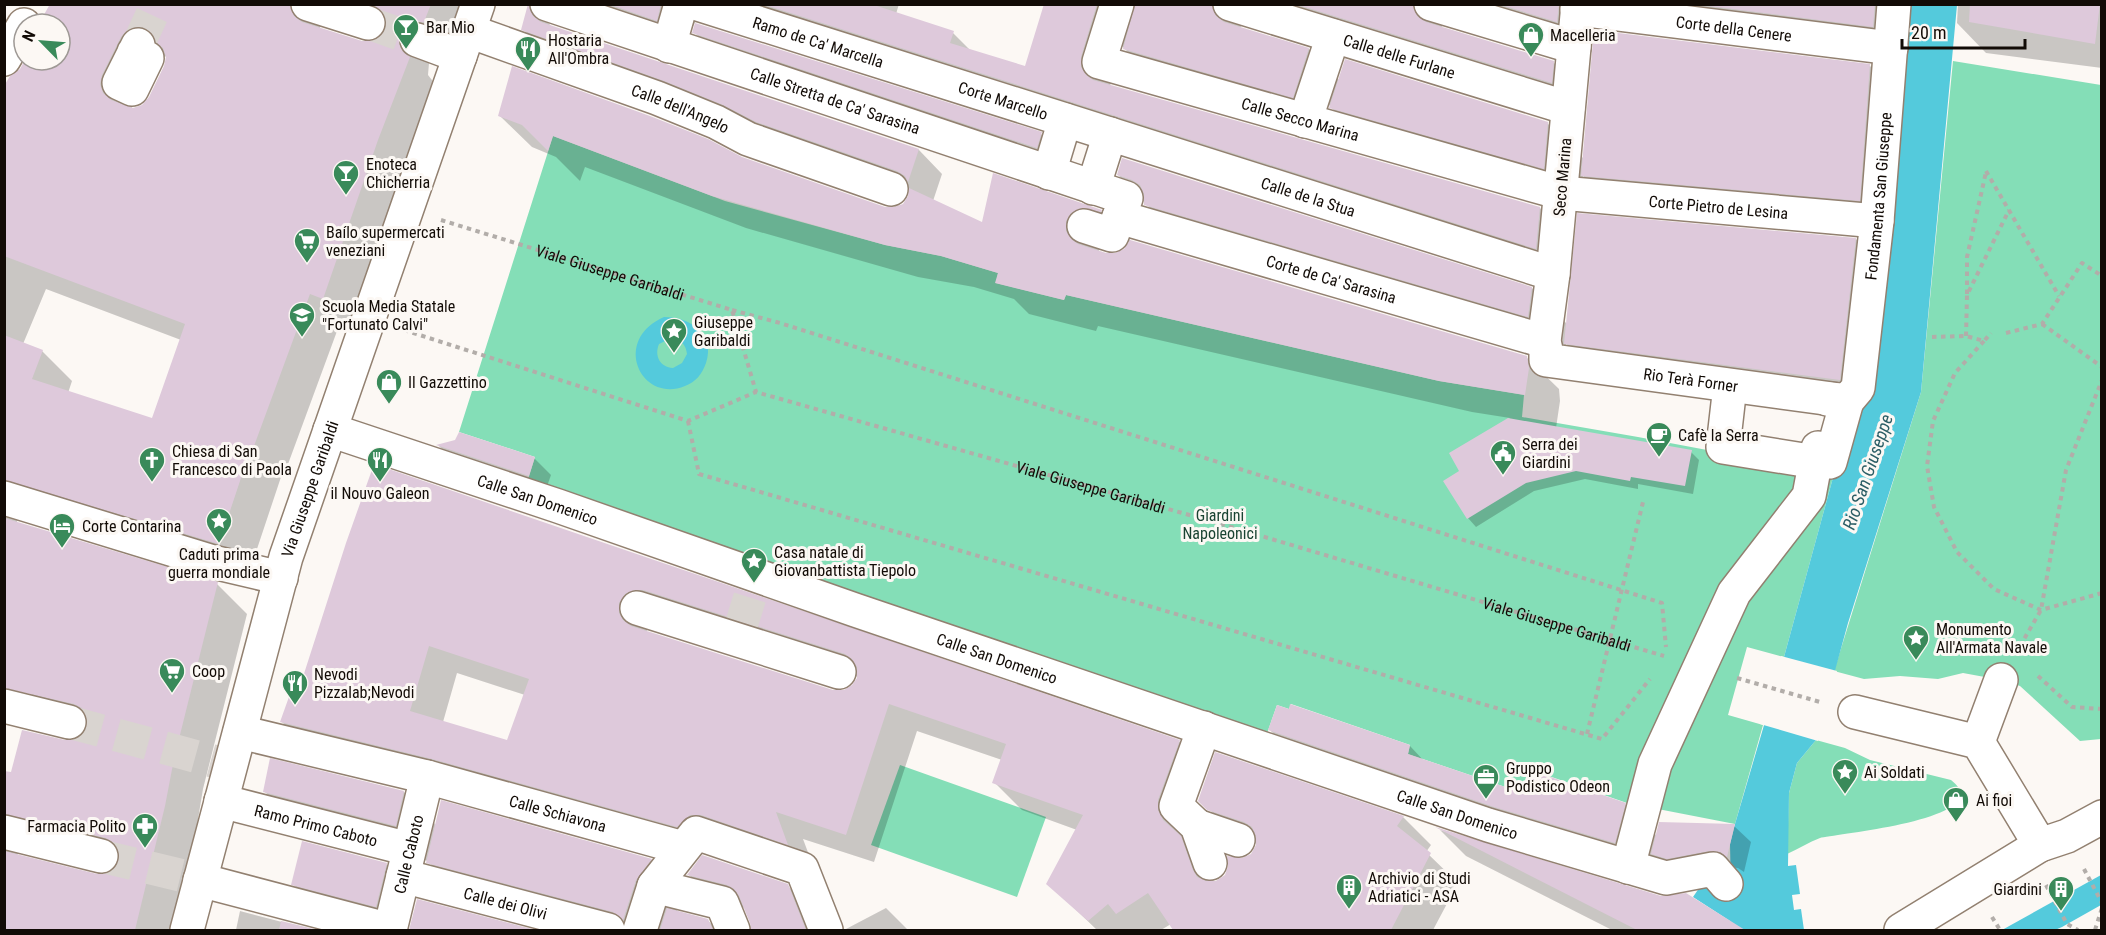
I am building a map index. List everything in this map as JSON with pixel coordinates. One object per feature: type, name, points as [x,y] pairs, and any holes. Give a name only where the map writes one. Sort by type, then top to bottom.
[{"type":"street","points":[[308,4],[368,23]]},
{"type":"street","name":"Calle Stretta de Ca' Sarasina","points":[[547,4],[1093,188],[1122,208]]},
{"type":"street","points":[[669,46],[681,4]]},
{"type":"street","name":"Ramo de Ca' Marcella","points":[[698,4],[939,80]]},
{"type":"street","name":"Calle Secco Marina","points":[[1117,4],[1099,62],[1561,193]]},
{"type":"street","name":"Calle delle Furlane","points":[[1230,4],[1568,108]]},
{"type":"street","points":[[1431,4],[1574,47]]},
{"type":"street","name":"Fondamenta San Giuseppe","points":[[1628,867],[1655,764],[1734,593],[1809,496],[1820,456],[1843,396],[1877,221],[1894,4]]},
{"type":"street","name":"Seco Marina","points":[[1545,346],[1578,7]]},
{"type":"street","name":"Corte della Cenere","points":[[1578,7],[1891,48]]},
{"type":"street","points":[[417,40],[469,31]]},
{"type":"street","name":"Calle dell'Angelo","points":[[469,31],[657,98],[716,122],[748,139],[891,189]]},
{"type":"street","name":"Via Giuseppe Garibaldi","points":[[187,930],[286,557],[469,31]]},
{"type":"street","points":[[1305,121],[1333,36]]},
{"type":"street","points":[[4,59],[12,45]]},
{"type":"street","name":"Corte Marcello","points":[[939,80],[1065,120]]},
{"type":"street","points":[[1049,173],[1065,120]]},
{"type":"street","name":"Calle de la Stua","points":[[1065,120],[1553,274]]},
{"type":"street","points":[[1093,188],[1110,134]]},
{"type":"street","name":"Corte Pietro de Lesina","points":[[1561,193],[1877,221]]},
{"type":"street","points":[[1084,226],[1112,235],[1122,208]]},
{"type":"street","name":"Corte de Ca' Sarasina","points":[[1122,208],[1545,346]]},
{"type":"street","name":"Rio Terà Forner","points":[[1545,346],[1545,360],[1730,386],[1843,396]]},
{"type":"street","points":[[1730,386],[1723,447],[1820,456]]},
{"type":"street","name":"Calle San Domenico","points":[[330,430],[547,502],[755,580],[1204,728],[1488,825],[1680,882],[1713,869],[1726,884]]},
{"type":"street","points":[[4,498],[213,562],[281,578]]},
{"type":"street","points":[[637,608],[738,635],[839,672]]},
{"type":"street","points":[[1978,742],[2001,680]]},
{"type":"street","points":[[4,706],[69,722]]},
{"type":"street","points":[[1855,712],[1978,742],[2040,845]]},
{"type":"street","points":[[1204,728],[1176,806],[1197,826],[1238,840]]},
{"type":"street","name":"Calle Schiavona","points":[[240,732],[427,777],[683,848]]},
{"type":"street","name":"Calle Caboto","points":[[390,930],[427,777]]},
{"type":"street","name":"Ramo Primo Caboto","points":[[221,801],[406,862]]},
{"type":"street","points":[[1901,930],[2040,845],[2067,836],[2102,817]]},
{"type":"street","points":[[1197,826],[1210,862]]},
{"type":"street","points":[[4,832],[101,856]]},
{"type":"street","points":[[640,930],[654,886],[696,833],[802,869],[826,930]]},
{"type":"street","name":"Calle dei Olivi","points":[[406,862],[608,930]]},
{"type":"street","points":[[200,880],[390,930]]},
{"type":"street","points":[[654,886],[722,903],[733,930]]},
{"type":"path","points":[[1966,336],[1967,258],[1986,171],[2060,296]]},
{"type":"path","name":"Viale Giuseppe Garibaldi","points":[[407,209],[780,323],[1662,603],[1667,657],[1221,524],[756,392]]},
{"type":"path","points":[[1967,295],[2009,210]]},
{"type":"path","points":[[2006,333],[2042,324],[2082,263],[2102,276]]},
{"type":"path","points":[[369,319],[688,421],[756,392],[732,310]]},
{"type":"path","points":[[2042,324],[2102,367]]},
{"type":"path","points":[[1991,333],[1955,373],[1933,421],[1927,466],[1934,507],[1956,552],[1994,589],[2041,610],[2102,593]]},
{"type":"path","points":[[1932,337],[1966,336],[1984,341]]},
{"type":"path","points":[[2041,610],[2066,470],[2102,380]]},
{"type":"path","points":[[688,421],[699,474],[1602,738],[1653,675]]},
{"type":"path","points":[[1587,734],[1642,502]]},
{"type":"path","points":[[1660,666],[1667,657]]},
{"type":"path","points":[[2032,670],[2072,707],[2102,709]]},
{"type":"path","points":[[1739,679],[1855,712]]},
{"type":"path","points":[[2090,881],[2102,905],[2095,930]]},
{"type":"path","points":[[2055,901],[2067,924],[2078,930]]},
{"type":"green space","points":[[1953,61],[2101,85],[2101,739],[2080,741],[2020,686],[2001,680],[1963,673],[1938,679],[1900,676],[1864,679],[1834,671],[1921,392]]},
{"type":"green space","name":"Giardini Napoleonici","points":[[553,136],[725,201],[885,245],[941,256],[998,273],[996,283],[1064,300],[1066,295],[1439,381],[1524,395],[1522,417],[1834,474],[1784,657],[1747,647],[1728,715],[1763,725],[1735,824],[1627,803],[1543,774],[1526,794],[1408,754],[1410,745],[1291,704],[1289,709],[1277,705],[1265,739],[526,486],[535,457],[459,432]]},
{"type":"green space","points":[[1816,740],[1845,748],[1870,760],[1951,780],[1960,794],[1954,805],[1936,814],[1882,828],[1820,838],[1787,854],[1789,793],[1797,763]]},
{"type":"green space","points":[[900,765],[1046,817],[1017,897],[871,845]]},
{"type":"water","name":"Rio San Giuseppe","points":[[1905,5],[1957,5],[1921,392],[1848,623],[1816,740],[1797,763],[1789,793],[1788,866],[1796,865],[1800,894],[1792,895],[1794,910],[1801,909],[1804,930],[1724,930],[1730,921],[1693,897],[1706,878],[1731,893],[1730,844],[1834,474]]},
{"type":"water","points":[[664,317],[683,320],[698,329],[704,336],[708,353],[706,363],[695,380],[685,386],[669,389],[656,386],[645,378],[638,367],[636,354],[639,340],[648,327]],"holes":[[[671,338],[682,343],[687,354],[682,363],[673,368],[665,366],[659,360],[657,353],[659,344]]]},
{"type":"water","points":[[2101,875],[2101,930],[2002,930]]},
{"type":"pier","points":[[1781,656],[1837,671],[1818,741],[1760,724]]},
{"type":"pier","name":"Giardini","points":[[2101,905],[2101,930],[2055,930],[2062,927]]},
{"type":"building","points":[[50,4],[290,4],[294,16],[302,22],[362,41],[371,41],[381,36],[386,28],[386,20],[381,10],[372,4],[431,4],[424,22],[413,22],[405,26],[400,33],[399,44],[403,52],[410,57],[378,140],[323,299],[310,294],[254,446],[252,445],[219,544],[4,480],[4,335],[43,350],[32,379],[152,418],[185,324],[4,256],[4,86],[10,76],[16,72],[72,72],[72,12],[46,12]],"holes":[[[136,26],[146,28],[153,34],[156,42],[163,48],[166,57],[149,97],[142,105],[133,108],[111,100],[103,93],[100,84],[102,75],[121,37],[127,30]]]},
{"type":"building","points":[[528,4],[533,16],[541,22],[919,149],[908,182],[905,176],[897,171],[756,122],[723,105],[664,81],[521,30]]},
{"type":"building","points":[[608,4],[661,4],[657,21]]},
{"type":"building","points":[[762,4],[871,4],[954,31],[950,43],[1025,66],[1044,4],[1097,4],[1081,57],[1081,67],[1093,80],[1540,207],[1536,249]]},
{"type":"building","points":[[1135,4],[1212,4],[1216,16],[1224,22],[1309,48],[1293,98],[1123,49]]},
{"type":"building","points":[[1295,4],[1413,4],[1417,16],[1426,22],[1554,61],[1552,83]]},
{"type":"building","points":[[1498,4],[1559,4],[1557,22]]},
{"type":"building","points":[[1693,4],[1875,4],[1873,27]]},
{"type":"building","points":[[1970,4],[2100,4],[2095,44],[1969,22]]},
{"type":"building","points":[[695,23],[1042,132],[1037,148],[692,33]]},
{"type":"building","points":[[1594,30],[1870,64],[1860,201],[1581,176]]},
{"type":"building","points":[[1345,59],[1548,122],[1544,169],[1329,108]]},
{"type":"building","points":[[512,66],[650,116],[708,139],[742,157],[885,207],[903,204],[908,196],[909,188],[982,222],[993,173],[1102,210],[1101,212],[1081,208],[1071,213],[1066,221],[1066,231],[1078,244],[1106,253],[1115,253],[1124,249],[1130,240],[1527,356],[1529,368],[1525,395],[1439,381],[1066,295],[1064,300],[995,283],[998,273],[941,256],[885,245],[712,196],[553,136],[548,151],[522,125],[498,116]]},
{"type":"building","points":[[1122,158],[1532,287],[1528,317],[1144,205],[1144,194],[1140,185],[1117,175]]},
{"type":"building","points":[[1577,213],[1856,238],[1840,380],[1564,344]]},
{"type":"building","name":"Serra dei Giardini","points":[[1508,418],[1692,450],[1685,486],[1631,477],[1630,481],[1576,471],[1526,483],[1467,519],[1443,481],[1459,471],[1449,453]]},
{"type":"building","points":[[459,432],[535,457],[529,476],[436,445],[455,440]]},
{"type":"building","points":[[374,464],[1180,740],[1158,800],[1158,810],[1163,820],[1181,836],[1197,877],[1206,881],[1216,881],[1225,875],[1228,866],[1227,856],[1242,858],[1251,854],[1256,845],[1256,836],[1252,827],[1244,822],[1207,810],[1198,801],[1215,752],[1404,816],[1397,826],[1431,853],[1391,930],[1173,930],[1148,893],[1116,914],[1108,904],[1088,921],[1046,884],[1083,815],[992,783],[1006,744],[889,704],[846,835],[776,812],[788,845],[701,815],[690,815],[677,827],[432,759],[280,722],[295,680],[301,683]],"holes":[[[634,590],[643,590],[845,654],[857,667],[857,678],[844,690],[833,690],[631,626],[623,620],[619,613],[619,603],[625,594]],[[429,646],[529,679],[507,740],[410,711]]]},
{"type":"building","points":[[4,518],[218,582],[135,930],[4,930],[4,851],[97,874],[107,874],[114,869],[119,860],[119,850],[106,838],[4,814],[4,771],[11,772],[22,730],[74,740],[83,735],[87,726],[87,716],[82,708],[74,704],[4,688]]},
{"type":"building","points":[[1290,704],[1410,745],[1408,754],[1526,794],[1532,776],[1540,778],[1542,774],[1626,803],[1615,843],[1494,807],[1268,730],[1277,705],[1289,709]]},
{"type":"building","points":[[270,758],[404,791],[396,826],[263,792]]},
{"type":"building","points":[[441,800],[652,859],[636,880],[623,920],[613,912],[426,863]]},
{"type":"building","points":[[1659,822],[1735,824],[1727,857],[1720,852],[1710,851],[1667,859],[1651,854]]},
{"type":"building","points":[[1435,827],[1661,896],[1686,893],[1745,930],[1637,930]]},
{"type":"building","points":[[302,841],[387,863],[376,907],[291,885]]},
{"type":"building","points":[[702,855],[788,884],[806,930],[751,930],[739,896],[734,889],[727,885],[687,875]]},
{"type":"building","points":[[417,899],[536,930],[409,930]]},
{"type":"building","points":[[667,908],[708,919],[713,930],[660,930]]},
{"type":"building","points":[[281,921],[318,930],[279,930]]},
{"type":"tunnel","points":[[138,45],[157,4]]},
{"type":"tunnel","points":[[368,23],[417,40]]},
{"type":"tunnel","points":[[740,629],[754,584]]},
{"type":"tunnel","points":[[69,722],[231,766]]},
{"type":"tunnel","points":[[101,856],[200,880]]},
{"type":"place","name":"Bar Mio","points":[[406,50]]},
{"type":"place","name":"Macelleria","points":[[1531,58]]},
{"type":"place","name":"Hostaria All'Ombra","points":[[528,72]]},
{"type":"place","name":"Enoteca Chicherria","points":[[346,196]]},
{"type":"place","name":"Baílo supermercati veneziani","points":[[307,264]]},
{"type":"place","name":"Scuola Media Statale \"Fortunato Calvi\"","points":[[302,338]]},
{"type":"place","name":"Giuseppe Garibaldi","points":[[674,354]]},
{"type":"place","name":"Il Gazzettino","points":[[389,405]]},
{"type":"place","name":"Cafè la Serra","points":[[1659,458]]},
{"type":"place","name":"Serra dei Giardini","points":[[1503,476]]},
{"type":"place","name":"Chiesa di San Francesco di Paola","points":[[152,483]]},
{"type":"place","name":"il Nouvo Galeon","points":[[380,483]]},
{"type":"place","name":"Caduti prima guerra mondiale","points":[[219,544]]},
{"type":"place","name":"Corte Contarina","points":[[62,549]]},
{"type":"place","name":"Casa natale di Giovanbattista Tiepolo","points":[[754,584]]},
{"type":"place","name":"Monumento All'Armata Navale","points":[[1916,661]]},
{"type":"place","name":"Coop","points":[[172,694]]},
{"type":"place","name":"Nevodi Pizzalab;Nevodi","points":[[295,706]]},
{"type":"place","name":"Ai Soldati","points":[[1845,795]]},
{"type":"place","name":"Gruppo Podistico Odeon","points":[[1486,800]]},
{"type":"place","name":"Ai fioi","points":[[1956,823]]},
{"type":"place","name":"Farmacia Polito","points":[[145,849]]},
{"type":"place","name":"Archivio di Studi Adriatici - ASA","points":[[1349,910]]},
{"type":"place","name":"Giardini","points":[[2061,912]]}]
